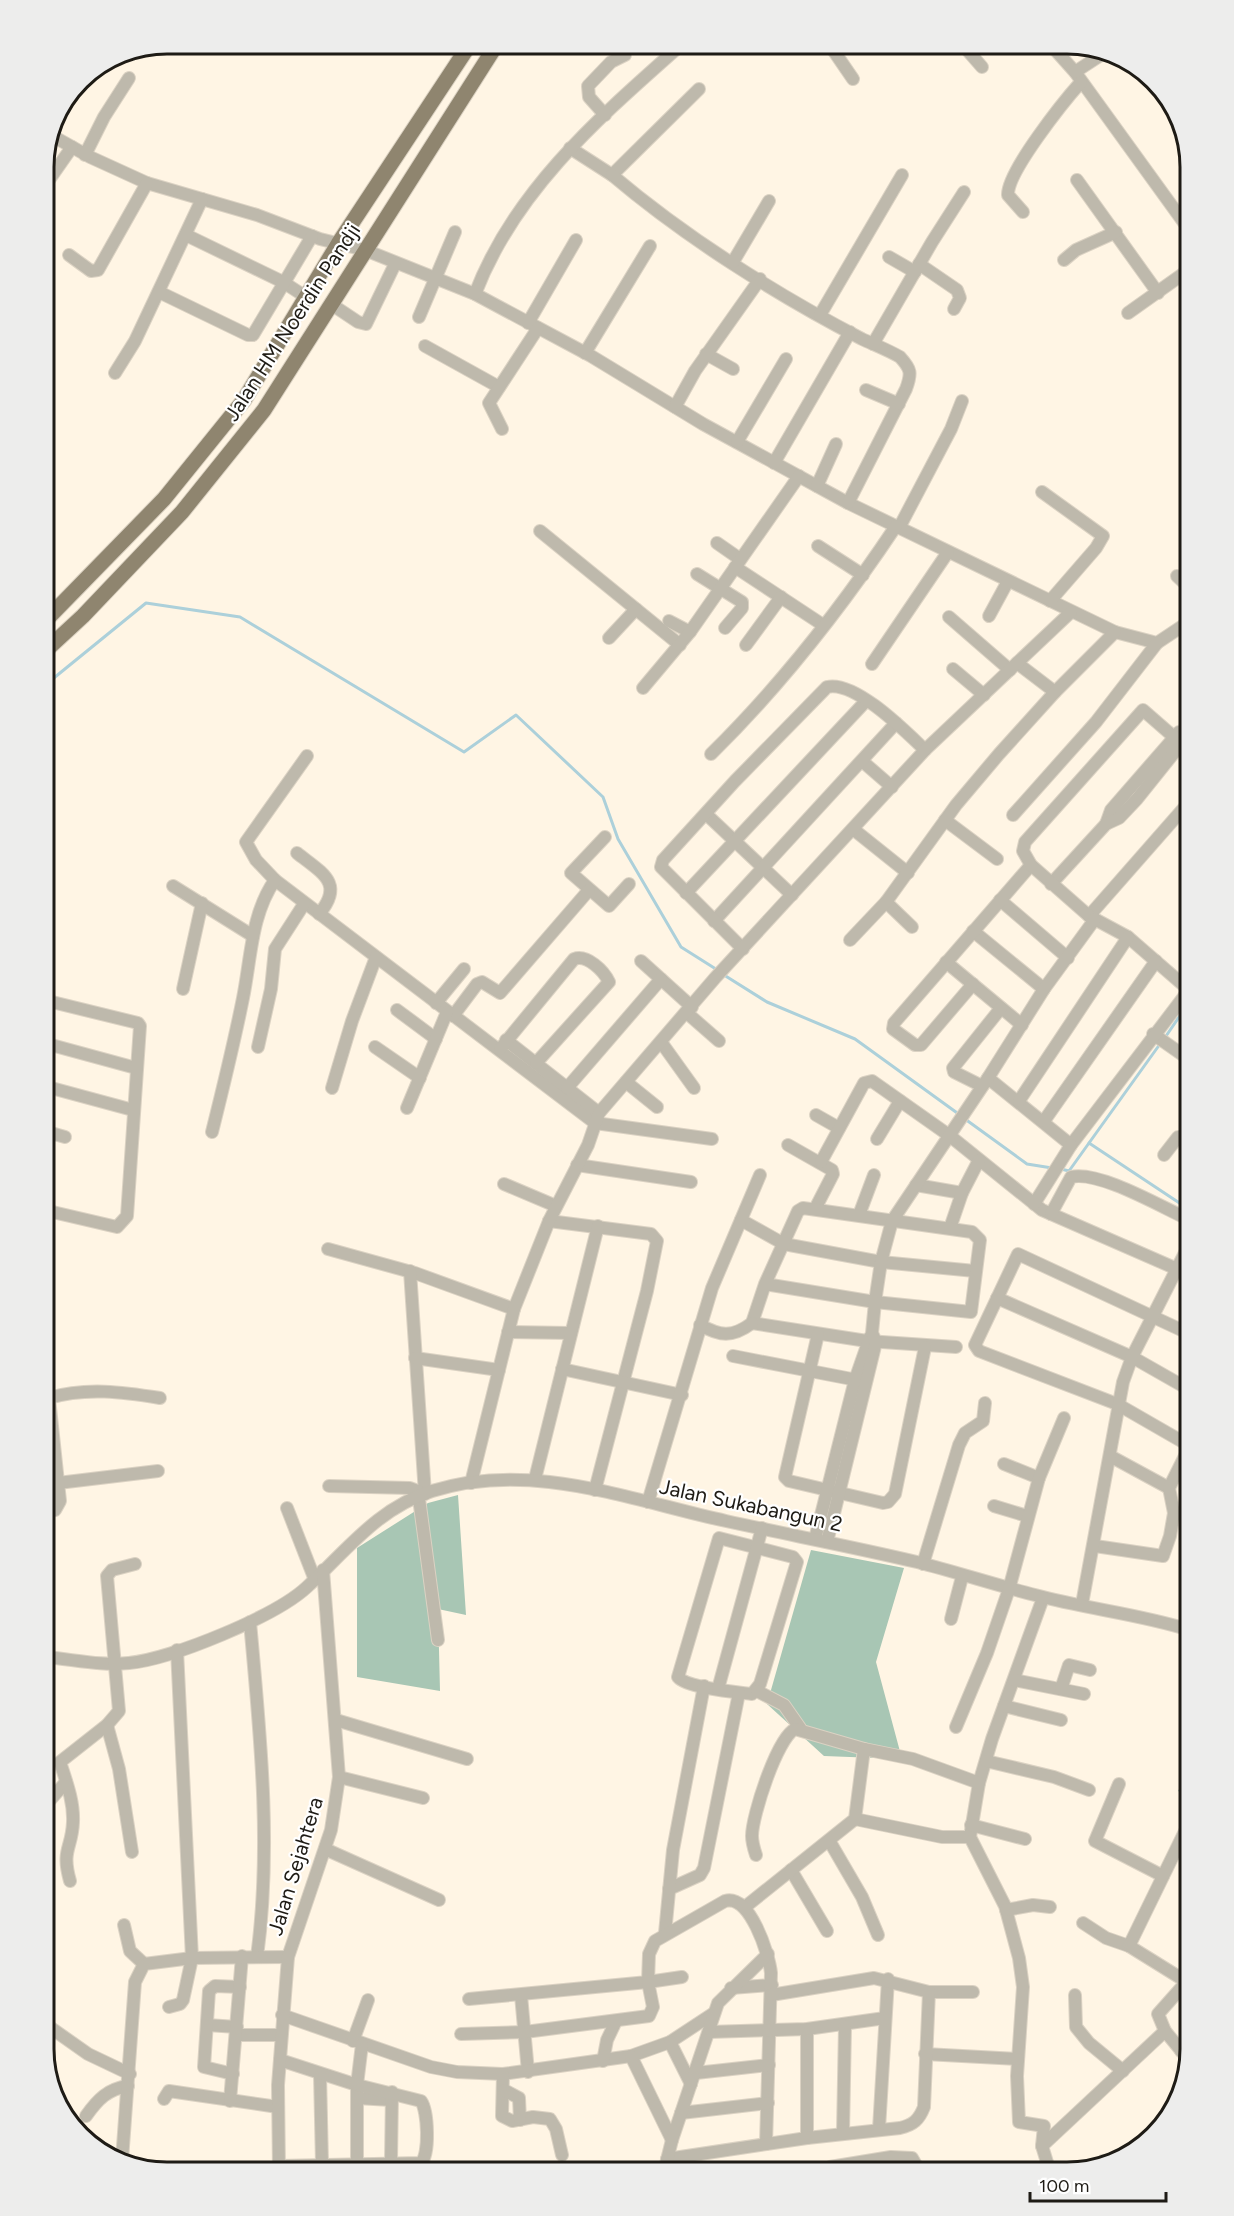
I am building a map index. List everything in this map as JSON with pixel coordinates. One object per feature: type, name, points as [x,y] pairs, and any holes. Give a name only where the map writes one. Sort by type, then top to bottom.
[{"type":"main road","name":"Jalan HM Noerdin Pandji","points":[[54,612],[164,499],[244,400],[338,244],[463,54]]},
{"type":"main road","name":"Jalan HM Noerdin Pandji","points":[[54,643],[83,616],[182,512],[264,410],[491,54]]},
{"type":"street","points":[[475,294],[492,255],[515,215],[570,148],[671,54]]},
{"type":"street","points":[[837,54],[853,79]]},
{"type":"street","points":[[971,54],[982,67]]},
{"type":"street","points":[[1060,54],[1180,216]]},
{"type":"street","points":[[605,115],[589,97],[588,86],[611,62],[626,55]]},
{"type":"street","points":[[1023,212],[1008,195],[1010,183],[1078,77],[1098,58]]},
{"type":"street","points":[[85,154],[104,117],[129,78]]},
{"type":"street","points":[[612,175],[699,89]]},
{"type":"street","points":[[58,139],[147,183],[257,215],[312,236],[364,250],[475,294],[585,353],[675,407],[848,503],[1115,632],[1158,643]]},
{"type":"street","points":[[54,173],[72,147]]},
{"type":"street","points":[[570,148],[612,175],[654,211],[820,315],[900,357],[909,367],[910,378],[848,503]]},
{"type":"street","points":[[820,315],[902,175]]},
{"type":"street","points":[[1077,180],[1158,293]]},
{"type":"street","points":[[69,255],[91,271],[98,270],[147,183]]},
{"type":"street","points":[[873,344],[964,192]]},
{"type":"street","points":[[115,373],[135,341],[202,199]]},
{"type":"street","points":[[733,262],[769,201]]},
{"type":"street","points":[[419,317],[455,232]]},
{"type":"street","points":[[1064,260],[1076,250],[1116,232]]},
{"type":"street","points":[[186,235],[283,282],[306,297]]},
{"type":"street","points":[[159,292],[251,336],[255,335],[283,282],[312,236]]},
{"type":"street","points":[[502,429],[489,403],[533,325],[576,240]]},
{"type":"street","points":[[585,353],[650,246]]},
{"type":"street","points":[[889,256],[957,290],[960,298],[954,309]]},
{"type":"street","points":[[331,304],[358,322],[366,324],[395,264]]},
{"type":"street","points":[[1128,314],[1180,277]]},
{"type":"street","points":[[675,407],[706,354],[760,279]]},
{"type":"street","points":[[774,463],[850,332]]},
{"type":"street","points":[[425,345],[499,387]]},
{"type":"street","points":[[706,354],[733,369]]},
{"type":"street","points":[[737,442],[786,359]]},
{"type":"street","points":[[866,390],[898,404]]},
{"type":"street","points":[[711,754],[791,668],[898,527],[951,429],[962,401]]},
{"type":"street","points":[[817,486],[836,444]]},
{"type":"street","points":[[643,688],[690,632],[799,476]]},
{"type":"street","points":[[1042,492],[1103,536],[1096,548],[1050,601]]},
{"type":"street","points":[[540,531],[680,645]]},
{"type":"street","points":[[717,543],[781,597],[823,625]]},
{"type":"street","points":[[818,546],[863,575]]},
{"type":"street","points":[[872,664],[948,552]]},
{"type":"street","points":[[697,574],[741,600],[742,604],[724,628]]},
{"type":"street","points":[[989,616],[1008,581]]},
{"type":"street","points":[[746,645],[781,597]]},
{"type":"street","points":[[609,638],[636,609]]},
{"type":"street","points":[[471,1483],[514,1309],[549,1221],[588,1145],[597,1118],[715,978],[925,750],[1071,612]]},
{"type":"street","points":[[949,616],[1014,666],[1056,692]]},
{"type":"street","points":[[669,621],[690,632]]},
{"type":"street","points":[[1013,815],[1090,729],[1158,643],[1180,629]]},
{"type":"street","points":[[850,940],[886,902],[945,820],[1056,692],[1115,632]]},
{"type":"street","points":[[953,669],[984,694]]},
{"type":"street","points":[[743,949],[662,871],[661,863],[735,781],[827,687],[841,686],[866,701],[896,723],[925,750]]},
{"type":"street","points":[[686,892],[866,701]]},
{"type":"street","points":[[1180,742],[1143,710],[1025,842],[1023,851],[1031,865],[1051,884],[1092,918],[1128,937],[1180,982]]},
{"type":"street","points":[[714,921],[896,723]]},
{"type":"street","points":[[1051,884],[1106,824],[1111,810],[1142,784],[1180,746]]},
{"type":"street","points":[[307,756],[246,842],[256,860],[275,880],[304,904],[450,1014],[536,1063],[567,1088],[597,1118]]},
{"type":"street","points":[[862,761],[892,787]]},
{"type":"street","points":[[706,814],[792,895]]},
{"type":"street","points":[[821,1541],[831,1491],[872,1339],[880,1262],[891,1221],[984,1085],[1092,918],[1180,814]]},
{"type":"street","points":[[945,820],[997,859]]},
{"type":"street","points":[[853,830],[908,873]]},
{"type":"street","points":[[605,837],[571,873],[609,906],[629,884]]},
{"type":"street","points":[[297,853],[325,876],[332,887],[330,899],[319,914]]},
{"type":"street","points":[[973,984],[921,1045],[915,1045],[894,1029],[894,1023],[1031,865]]},
{"type":"street","points":[[212,1132],[243,996],[253,936],[265,897],[275,880]]},
{"type":"street","points":[[173,886],[253,936]]},
{"type":"street","points":[[407,1108],[436,1039],[450,1014],[477,984],[482,982],[500,993],[589,890]]},
{"type":"street","points":[[1000,900],[1068,958]]},
{"type":"street","points":[[886,902],[912,927]]},
{"type":"street","points":[[183,989],[202,903]]},
{"type":"street","points":[[258,1047],[268,1007],[275,949],[304,904]]},
{"type":"street","points":[[973,931],[1044,989]]},
{"type":"street","points":[[1019,1101],[1128,937]]},
{"type":"street","points":[[332,1088],[352,1021],[376,957]]},
{"type":"street","points":[[503,1044],[574,959],[583,958],[592,963],[609,982],[536,1063]]},
{"type":"street","points":[[641,961],[719,1041]]},
{"type":"street","points":[[1044,1120],[1156,961]]},
{"type":"street","points":[[946,962],[1023,1025]]},
{"type":"street","points":[[436,1003],[464,969]]},
{"type":"street","points":[[567,1088],[661,979]]},
{"type":"street","points":[[54,1002],[138,1023],[127,1216],[117,1227],[54,1212]]},
{"type":"street","points":[[1035,1202],[1071,1145],[1160,1038],[1180,1005]]},
{"type":"street","points":[[1001,1008],[953,1068],[954,1072],[963,1078],[1019,1101],[1071,1145]]},
{"type":"street","points":[[397,1010],[436,1039]]},
{"type":"street","points":[[1160,1038],[1180,1052]]},
{"type":"street","points":[[661,1042],[694,1088]]},
{"type":"street","points":[[503,1044],[597,1118],[712,1139]]},
{"type":"street","points":[[54,1046],[136,1068]]},
{"type":"street","points":[[375,1047],[420,1077]]},
{"type":"street","points":[[821,1162],[866,1082],[872,1081],[952,1133],[980,1160],[1051,1214],[1177,1269]]},
{"type":"street","points":[[626,1082],[657,1107]]},
{"type":"street","points":[[54,1089],[134,1110]]},
{"type":"street","points":[[877,1139],[900,1101]]},
{"type":"street","points":[[816,1115],[839,1128]]},
{"type":"street","points":[[54,1134],[66,1137]]},
{"type":"street","points":[[1164,1155],[1180,1137]]},
{"type":"street","points":[[788,1145],[831,1168],[832,1174],[815,1209]]},
{"type":"street","points":[[950,1228],[962,1193],[980,1160]]},
{"type":"street","points":[[577,1165],[691,1182]]},
{"type":"street","points":[[648,1502],[682,1395],[712,1288],[760,1175]]},
{"type":"street","points":[[859,1215],[874,1175]]},
{"type":"street","points":[[1051,1214],[1071,1177],[1078,1176],[1107,1182],[1180,1215]]},
{"type":"street","points":[[504,1184],[556,1206]]},
{"type":"street","points":[[916,1185],[962,1193]]},
{"type":"street","points":[[700,1325],[724,1335],[741,1331],[752,1323],[765,1284],[798,1211],[806,1207],[950,1228],[979,1236],[970,1312],[875,1302],[765,1284]]},
{"type":"street","points":[[549,1221],[651,1234],[657,1241],[647,1291],[596,1490]]},
{"type":"street","points":[[741,1221],[783,1244],[880,1262],[975,1271]]},
{"type":"street","points":[[535,1479],[598,1226]]},
{"type":"street","points":[[328,1249],[410,1271],[514,1309]]},
{"type":"street","points":[[1180,1329],[1018,1254],[975,1345],[975,1349],[1117,1404],[1180,1440]]},
{"type":"street","points":[[1082,1604],[1095,1546],[1117,1404],[1132,1357],[1180,1263]]},
{"type":"street","points":[[410,1271],[422,1495],[438,1640]]},
{"type":"street","points":[[997,1298],[1132,1357],[1180,1384]]},
{"type":"street","points":[[752,1323],[818,1334],[925,1347],[956,1347]]},
{"type":"street","points":[[508,1332],[571,1334]]},
{"type":"street","points":[[818,1334],[785,1477],[789,1481],[883,1503],[892,1499],[925,1347]]},
{"type":"street","points":[[733,1356],[860,1381]]},
{"type":"street","points":[[415,1358],[499,1370]]},
{"type":"street","points":[[562,1369],[682,1395]]},
{"type":"street","points":[[54,1397],[81,1392],[117,1391],[160,1398]]},
{"type":"street","points":[[923,1564],[959,1445],[964,1433],[983,1421],[985,1403]]},
{"type":"street","points":[[956,1727],[987,1653],[1009,1588],[1039,1478],[1064,1418]]},
{"type":"street","points":[[1110,1456],[1169,1488]]},
{"type":"street","points":[[54,1459],[58,1483],[58,1506],[54,1510]]},
{"type":"street","points":[[1004,1464],[1039,1478]]},
{"type":"street","points":[[1095,1546],[1162,1556],[1170,1536],[1174,1513],[1169,1488],[1180,1467]]},
{"type":"street","points":[[58,1483],[158,1472]]},
{"type":"street","name":"Jalan Sukabangun 2","points":[[54,1658],[114,1663],[141,1661],[177,1650],[250,1622],[287,1603],[374,1523],[407,1501],[471,1483],[535,1479],[596,1490],[923,1564],[962,1577],[1043,1598],[1082,1604],[1180,1627]]},
{"type":"street","points":[[329,1486],[410,1488],[422,1495]]},
{"type":"street","points":[[994,1506],[1027,1516]]},
{"type":"street","name":"Jalan Sejahtera","points":[[279,2162],[278,2107],[281,2035],[288,1957],[325,1849],[335,1812],[339,1777],[336,1720],[319,1575],[287,1508]]},
{"type":"street","points":[[719,1538],[793,1557],[797,1562],[757,1691],[752,1694],[681,1681],[678,1675],[723,1520]]},
{"type":"street","points":[[718,1689],[762,1528]]},
{"type":"street","points":[[70,1881],[65,1856],[73,1817],[60,1762],[118,1714],[120,1706],[106,1576],[112,1570],[135,1564]]},
{"type":"street","points":[[951,1618],[962,1577]]},
{"type":"street","points":[[1043,1598],[979,1783],[971,1831],[1006,1910],[1019,1958],[1023,1987],[1018,2059],[1019,2122],[1044,2126],[1042,2146],[1047,2162]]},
{"type":"street","points":[[250,1622],[262,1797],[264,1868],[257,1957]]},
{"type":"street","points":[[169,2007],[180,2004],[183,2000],[192,1958],[177,1650]]},
{"type":"street","points":[[1061,1689],[1069,1665],[1090,1670]]},
{"type":"street","points":[[1014,1680],[1084,1694]]},
{"type":"street","points":[[665,1934],[673,1850],[704,1686]]},
{"type":"street","points":[[757,1691],[784,1705],[800,1728]]},
{"type":"street","points":[[669,1889],[700,1875],[704,1868],[739,1693]]},
{"type":"street","points":[[1004,1706],[1061,1720]]},
{"type":"street","points":[[336,1720],[467,1759]]},
{"type":"street","points":[[107,1725],[119,1769],[132,1851]]},
{"type":"street","points":[[756,1855],[753,1826],[771,1766],[785,1737],[792,1730],[800,1728],[864,1749],[913,1759],[979,1783]]},
{"type":"street","points":[[745,1907],[830,1842],[855,1819],[864,1749]]},
{"type":"street","points":[[986,1761],[1065,1780],[1089,1790]]},
{"type":"street","points":[[339,1777],[423,1798]]},
{"type":"street","points":[[54,1796],[66,1782]]},
{"type":"street","points":[[1119,1784],[1095,1842],[1163,1876]]},
{"type":"street","points":[[855,1819],[942,1837],[971,1831],[1025,1839]]},
{"type":"street","points":[[830,1842],[858,1890],[878,1935]]},
{"type":"street","points":[[1130,1946],[1180,1843]]},
{"type":"street","points":[[325,1849],[439,1900]]},
{"type":"street","points":[[791,1870],[827,1931]]},
{"type":"street","points":[[461,2034],[525,2031],[616,2021],[651,2014],[653,2007],[648,1982],[650,1948],[665,1934],[729,1900],[737,1901],[745,1907],[768,1954],[771,2032],[766,2144]]},
{"type":"street","points":[[1006,1910],[1033,1905],[1050,1907]]},
{"type":"street","points":[[1083,1923],[1106,1938],[1130,1946],[1180,1975]]},
{"type":"street","points":[[124,1925],[130,1951],[144,1964]]},
{"type":"street","points":[[666,2162],[714,2013],[723,1996],[768,1954]]},
{"type":"street","points":[[230,2101],[242,1956]]},
{"type":"street","points":[[144,1964],[192,1958],[288,1957]]},
{"type":"street","points":[[123,2153],[135,1982],[144,1964]]},
{"type":"street","points":[[469,1999],[682,1977]]},
{"type":"street","points":[[731,1988],[771,1990],[869,1979],[888,1980],[929,1992],[973,1992]]},
{"type":"street","points":[[879,2129],[888,1980]]},
{"type":"street","points":[[233,2074],[204,2067],[207,2025],[210,1988],[240,1987]]},
{"type":"street","points":[[1180,1990],[1158,2014],[1165,2031],[1180,2050]]},
{"type":"street","points":[[667,2159],[843,2133],[910,2126],[921,2115],[924,2107],[929,1992]]},
{"type":"street","points":[[520,1995],[528,2072]]},
{"type":"street","points":[[1076,1995],[1076,2027],[1089,2043],[1123,2071]]},
{"type":"street","points":[[357,2162],[357,2043],[368,2000]]},
{"type":"street","points":[[282,2015],[357,2043],[444,2070],[503,2074],[631,2056],[670,2042],[714,2013]]},
{"type":"street","points":[[709,2032],[771,2032],[845,2026],[885,2018]]},
{"type":"street","points":[[603,2061],[607,2040],[616,2021]]},
{"type":"street","points":[[207,2025],[237,2031],[281,2035]]},
{"type":"street","points":[[843,2133],[845,2026]]},
{"type":"street","points":[[807,2029],[807,2138]]},
{"type":"street","points":[[54,2030],[129,2080]]},
{"type":"street","points":[[1042,2146],[1165,2031]]},
{"type":"street","points":[[670,2042],[693,2078]]},
{"type":"street","points":[[926,2055],[1018,2059]]},
{"type":"street","points":[[631,2056],[672,2140]]},
{"type":"street","points":[[280,2060],[320,2074],[357,2092],[418,2100],[424,2105],[426,2157],[423,2162]]},
{"type":"street","points":[[693,2078],[769,2065]]},
{"type":"street","points":[[320,2074],[322,2162]]},
{"type":"street","points":[[503,2074],[502,2116],[509,2121],[538,2117],[550,2119],[556,2129],[562,2155]]},
{"type":"street","points":[[86,2116],[95,2103],[109,2091],[129,2080]]},
{"type":"street","points":[[504,2090],[519,2098],[520,2120]]},
{"type":"street","points":[[164,2099],[169,2091],[278,2107]]},
{"type":"street","points":[[384,2162],[392,2096]]},
{"type":"street","points":[[681,2113],[768,2103]]},
{"type":"street","points":[[863,2162],[911,2158],[914,2162]]},
{"type":"green space","points":[[458,1495],[466,1615],[438,1609],[440,1691],[357,1677],[357,1548],[428,1503]]},
{"type":"green space","points":[[811,1550],[904,1568],[876,1662],[902,1759],[824,1756],[767,1704]]},
{"type":"waterway","points":[[54,678],[146,603],[240,617],[464,752],[516,715],[603,797],[618,839],[681,947],[719,971]]},
{"type":"waterway","points":[[724,975],[767,1002],[855,1039],[960,1115]]},
{"type":"waterway","points":[[1164,1039],[1180,1016]]},
{"type":"waterway","points":[[1089,1143],[1160,1044]]},
{"type":"waterway","points":[[965,1119],[1027,1164],[1052,1168]]},
{"type":"waterway","points":[[1061,1169],[1069,1171],[1089,1143],[1180,1203]]}]
